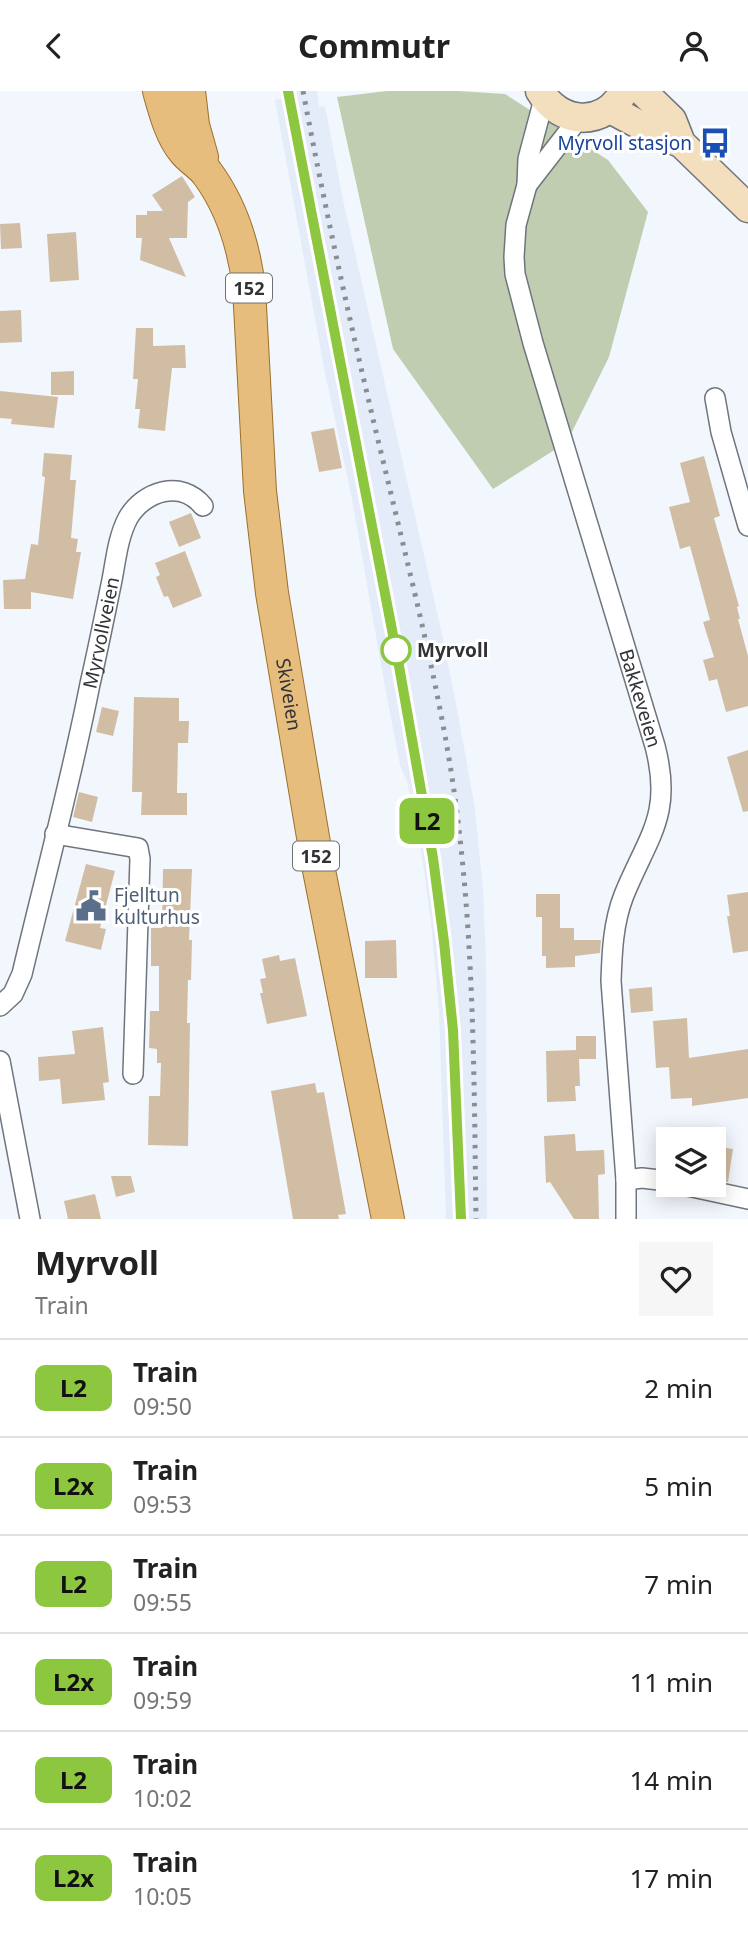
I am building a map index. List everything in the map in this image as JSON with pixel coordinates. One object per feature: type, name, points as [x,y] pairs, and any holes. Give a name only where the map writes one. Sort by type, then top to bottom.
[{"type":"main road","name":"Skiveien","points":[[159,91],[167,118],[182,149],[206,172]]},
{"type":"main road","name":"Skiveien","points":[[189,91],[193,125],[206,172],[230,214],[245,255],[250,297],[260,491],[274,605],[316,855],[388,1219]]},
{"type":"main road","points":[[642,91],[672,120],[681,143]]},
{"type":"main road","points":[[542,95],[560,112],[579,118],[600,114],[617,100],[659,135],[681,143],[748,208]]},
{"type":"street","name":"Bakkeveien","points":[[542,95],[514,243],[515,274],[662,773],[662,798],[657,820],[623,897],[615,923],[612,949],[611,981],[626,1180],[626,1219]]},
{"type":"street","name":"Bakkeveien","points":[[527,185],[579,118]]},
{"type":"street","points":[[715,398],[721,432],[748,526]]},
{"type":"street","name":"Myrvollveien","points":[[0,1006],[13,994],[22,974],[125,526],[140,504],[162,492],[185,492],[203,506]]},
{"type":"street","points":[[55,834],[138,848],[140,859],[134,1074]]},
{"type":"street","points":[[0,1061],[4,1114],[30,1219]]},
{"type":"street","points":[[626,1180],[656,1180]]},
{"type":"street","points":[[726,1194],[748,1199]]},
{"type":"shaded area","points":[[280,91],[317,91],[319,107],[325,106],[343,200],[458,714],[475,809],[483,890],[486,957],[487,1219],[446,1219],[439,1010],[420,842],[407,781],[400,765],[352,499],[324,368],[275,100],[281,99]]},
{"type":"green space","points":[[387,91],[505,94],[608,160],[648,212],[609,357],[567,442],[493,489],[393,349],[337,97]]},
{"type":"building","points":[[182,176],[195,197],[188,202],[187,238],[169,238],[186,277],[140,260],[142,238],[136,238],[136,215],[147,215],[147,211],[163,211],[152,195]]},
{"type":"building","points":[[20,223],[22,248],[1,249],[0,224]]},
{"type":"building","points":[[76,232],[79,280],[50,282],[47,234]]},
{"type":"building","points":[[21,310],[22,342],[0,343],[0,311]]},
{"type":"building","points":[[136,328],[153,328],[153,346],[185,345],[186,368],[172,368],[165,431],[138,428],[140,409],[135,409],[138,379],[133,379]]},
{"type":"building","points":[[74,371],[74,395],[51,395],[51,372]]},
{"type":"building","points":[[0,391],[58,397],[54,428],[11,424],[12,419],[0,418]]},
{"type":"building","points":[[334,428],[342,468],[319,472],[311,432]]},
{"type":"building","points":[[44,453],[72,455],[70,480],[76,480],[71,538],[78,539],[76,552],[81,552],[73,599],[31,592],[31,609],[4,609],[3,580],[25,579],[31,544],[38,545],[45,477],[42,476]]},
{"type":"building","points":[[704,456],[720,516],[714,518],[739,606],[738,619],[748,656],[748,706],[726,712],[717,679],[709,681],[703,660],[714,657],[703,622],[710,620],[690,546],[680,549],[669,507],[690,502],[680,463]]},
{"type":"building","points":[[191,513],[201,538],[179,547],[169,522]]},
{"type":"building","points":[[185,551],[202,596],[173,608],[168,596],[164,597],[156,577],[160,575],[155,563]]},
{"type":"building","points":[[134,697],[179,698],[179,721],[189,721],[188,743],[178,743],[177,793],[187,793],[187,815],[141,815],[142,792],[132,792]]},
{"type":"building","points":[[102,707],[119,711],[113,736],[96,732]]},
{"type":"building","points":[[748,750],[748,811],[743,812],[727,757]]},
{"type":"building","points":[[79,792],[98,797],[92,822],[73,817]]},
{"type":"building","points":[[86,864],[115,871],[100,928],[106,929],[101,950],[65,941]]},
{"type":"building","points":[[163,869],[192,869],[189,940],[192,940],[191,980],[188,980],[187,1023],[190,1023],[188,1146],[148,1145],[149,1096],[160,1096],[161,1063],[157,1063],[157,1049],[149,1048],[150,1011],[159,1011],[159,966],[151,966],[151,928],[162,928]]},
{"type":"building","points":[[748,892],[748,951],[733,953],[727,916],[730,916],[727,895]]},
{"type":"building","points":[[536,894],[560,894],[560,928],[574,928],[574,940],[601,940],[600,953],[575,956],[575,967],[546,968],[546,956],[542,956],[542,917],[536,917]]},
{"type":"building","points":[[396,940],[397,978],[365,978],[365,941]]},
{"type":"building","points":[[279,955],[280,961],[295,958],[307,1016],[267,1024],[260,993],[263,993],[260,979],[266,978],[262,959]]},
{"type":"building","points":[[652,987],[653,1011],[631,1013],[629,989]]},
{"type":"building","points":[[687,1018],[689,1058],[748,1049],[748,1098],[692,1106],[692,1098],[671,1099],[669,1067],[656,1068],[653,1021]]},
{"type":"building","points":[[103,1027],[109,1082],[103,1083],[105,1100],[62,1104],[60,1079],[39,1081],[38,1057],[75,1054],[72,1031]]},
{"type":"building","points":[[576,1036],[596,1036],[596,1059],[579,1059],[580,1086],[575,1086],[576,1101],[547,1102],[546,1051],[576,1050]]},
{"type":"building","points":[[315,1083],[317,1093],[324,1092],[346,1214],[338,1215],[339,1219],[293,1219],[271,1091]]},
{"type":"building","points":[[575,1134],[576,1151],[604,1150],[605,1174],[598,1175],[599,1219],[574,1219],[550,1182],[546,1183],[544,1136]]},
{"type":"building","points":[[726,1148],[733,1149],[726,1182]]},
{"type":"building","points":[[111,1176],[131,1176],[135,1192],[116,1197]]},
{"type":"building","points":[[95,1194],[101,1219],[68,1219],[64,1201]]},
{"type":"railway","points":[[288,91],[399,666],[433,858],[453,1030],[461,1219]]},
{"type":"railway","points":[[303,91],[352,330],[413,587],[452,777],[469,942],[476,1219]]},
{"type":"train","name":"L2","points":[[288,91],[399,666],[433,858],[453,1030],[461,1219]]},
{"type":"place","name":"Myrvoll stasjon","points":[[715,143]]},
{"type":"place","name":"Myrvoll","points":[[396,650]]},
{"type":"place","name":"Fjelltun kulturhus","points":[[91,906]]}]
